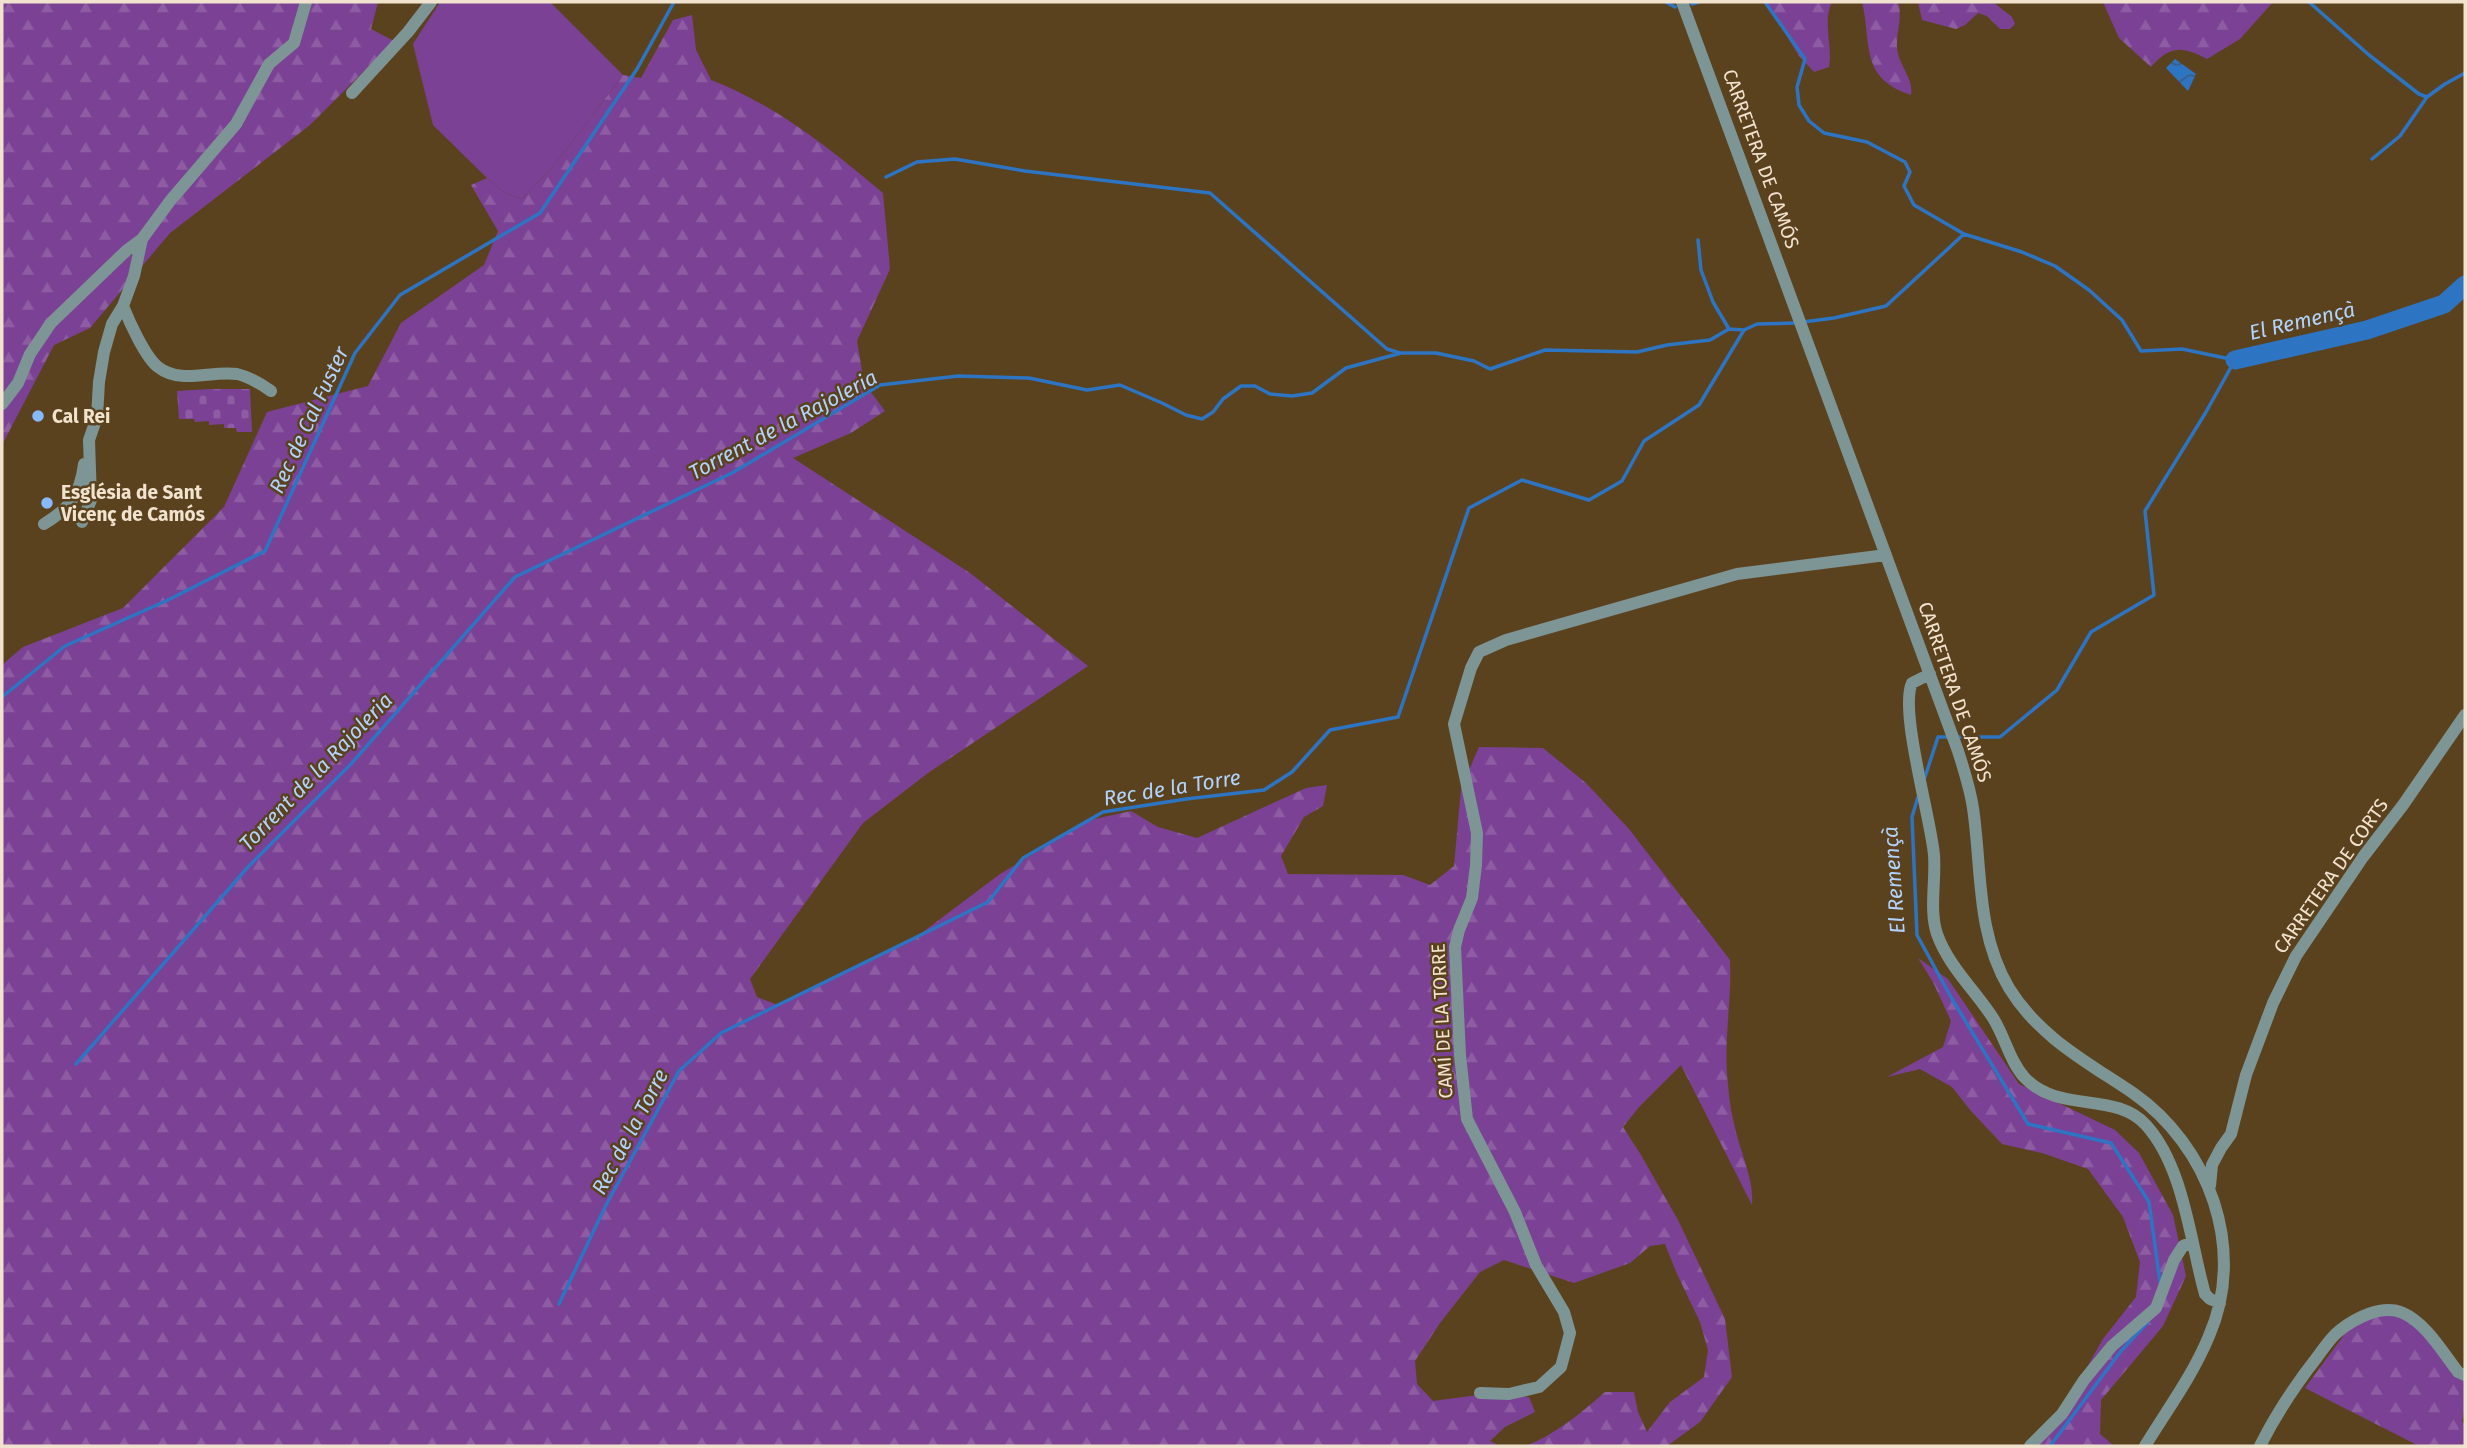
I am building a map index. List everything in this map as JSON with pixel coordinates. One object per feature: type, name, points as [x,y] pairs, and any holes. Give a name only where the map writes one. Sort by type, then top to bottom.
[{"type":"street","points":[[2,404],[18,383],[30,354],[51,323],[142,239],[170,201],[236,124],[269,65],[294,43],[306,2]]},
{"type":"street","points":[[352,93],[408,32],[431,2]]},
{"type":"street","name":"CARRETERA DE CAMÓS","points":[[1682,2],[1958,751],[1973,808],[1986,928],[1997,965],[2010,989],[2047,1034],[2141,1100],[2168,1124],[2194,1158],[2210,1190],[2221,1223],[2223,1280],[2220,1303],[2210,1335],[2146,1446]]},
{"type":"street","points":[[44,524],[69,507],[82,481],[89,440],[97,417],[104,352],[112,324],[123,306],[142,239]]},
{"type":"street","points":[[123,306],[158,368],[181,376],[236,374],[271,391]]},
{"type":"street","points":[[82,522],[92,500],[89,440]]},
{"type":"street","name":"CAMÍ DE LA TORRE","points":[[1480,1393],[1509,1394],[1539,1387],[1561,1367],[1570,1333],[1564,1312],[1536,1265],[1515,1212],[1467,1119],[1460,1055],[1455,947],[1472,898],[1477,833],[1454,724],[1471,668],[1479,652],[1506,640],[1737,574],[1886,555]]},
{"type":"street","points":[[1930,674],[1912,683],[1908,697],[1934,858],[1936,930],[1951,964],[1993,1018],[2024,1078],[2036,1087],[2064,1100],[2124,1110],[2136,1115],[2146,1124],[2156,1137],[2172,1170],[2205,1294],[2210,1300],[2220,1303]]},
{"type":"street","name":"CARRETERA DE CORTS","points":[[2210,1190],[2215,1160],[2231,1134],[2246,1075],[2273,1003],[2296,956],[2465,715]]},
{"type":"street","points":[[2194,1158],[2221,1148]]},
{"type":"street","points":[[2194,1158],[2215,1160]]},
{"type":"street","points":[[2030,1446],[2062,1414],[2084,1380],[2112,1346],[2155,1308],[2174,1260],[2183,1246],[2192,1242]]},
{"type":"street","points":[[2200,1276],[2208,1282],[2223,1280]]},
{"type":"street","points":[[2260,1446],[2273,1419],[2337,1332],[2366,1314],[2382,1311],[2402,1312],[2420,1325],[2458,1372],[2465,1375]]},
{"type":"green space","points":[[2,2],[378,2],[371,29],[394,41],[310,125],[170,233],[90,328],[54,345],[2,445]]},
{"type":"green space","points":[[440,2],[550,2],[623,75],[556,163],[522,199],[505,193],[433,125],[413,44]]},
{"type":"green space","points":[[1766,2],[1832,2],[1828,17],[1829,67],[1814,72],[1799,56]]},
{"type":"green space","points":[[1862,2],[1898,2],[1900,13],[1897,47],[1910,83],[1911,95],[1894,88],[1875,69],[1868,45]]},
{"type":"green space","points":[[1918,2],[1993,2],[2012,17],[2015,24],[2010,29],[2000,29],[1987,16],[1978,13],[1956,29],[1922,20]]},
{"type":"green space","points":[[2103,2],[2273,2],[2240,39],[2207,59],[2191,52],[2177,50],[2164,55],[2151,67],[2119,38]]},
{"type":"green space","points":[[692,15],[696,50],[711,80],[758,102],[802,129],[883,193],[890,269],[857,341],[864,383],[885,411],[851,433],[793,458],[970,573],[1088,666],[928,773],[863,823],[750,979],[757,997],[778,1005],[911,941],[1000,874],[1090,820],[1131,811],[1158,827],[1197,838],[1306,788],[1327,785],[1323,806],[1304,817],[1281,856],[1288,874],[1403,875],[1430,885],[1454,866],[1461,789],[1479,747],[1543,748],[1586,783],[1629,829],[1730,960],[1726,1053],[1728,1090],[1749,1178],[1752,1205],[1681,1065],[1623,1127],[1679,1222],[1725,1319],[1732,1377],[1700,1422],[1667,1446],[1525,1446],[1557,1430],[1605,1392],[1634,1392],[1638,1412],[1647,1432],[1670,1402],[1704,1377],[1708,1350],[1700,1322],[1665,1244],[1650,1246],[1630,1263],[1574,1283],[1504,1260],[1480,1272],[1440,1323],[1415,1361],[1417,1384],[1433,1401],[1478,1395],[1529,1397],[1535,1412],[1505,1427],[1490,1441],[1500,1446],[2,1446],[2,665],[23,647],[123,608],[224,507],[267,412],[368,386],[401,323],[484,265],[498,231],[471,185],[487,178],[505,193],[522,199],[556,163],[623,75],[641,78],[673,20]]},
{"type":"green space","points":[[250,389],[252,432],[237,432],[236,428],[224,428],[224,424],[209,425],[209,421],[179,419],[177,391]]},
{"type":"green space","points":[[1918,958],[1948,979],[2019,1084],[2115,1130],[2139,1153],[2173,1215],[2186,1276],[2163,1326],[2101,1400],[2100,1434],[2114,1446],[2029,1446],[2067,1402],[2103,1339],[2136,1297],[2140,1262],[2123,1217],[2088,1169],[2042,1153],[2002,1144],[1952,1087],[1920,1069],[1887,1077],[1943,1047],[1951,1021],[1933,982]]},
{"type":"green space","points":[[2371,1312],[2415,1320],[2465,1380],[2462,1422],[2465,1424],[2465,1446],[2419,1446],[2305,1388],[2344,1335]]},
{"type":"water","points":[[2175,59],[2196,74],[2188,91],[2166,68]]},
{"type":"waterway","name":"Rec de Cal Fuster","points":[[2,697],[65,646],[168,600],[265,551],[355,353],[400,295],[540,213],[637,69],[674,2]]},
{"type":"waterway","name":"Rec de Cal Fuster","points":[[1666,2],[1675,7]]},
{"type":"waterway","name":"Rec de Cal Fuster","points":[[1692,4],[1699,2]]},
{"type":"waterway","name":"Rec de Cal Fuster","points":[[1765,2],[1805,59],[1797,87],[1799,105],[1809,121],[1824,133],[1867,142],[1905,162],[1910,172],[1904,186],[1914,205],[1964,234],[2022,252],[2055,266],[2089,290],[2122,320],[2141,351],[2182,349],[2235,360],[2145,511],[2154,595],[2091,632],[2057,690],[2000,737],[1955,737]]},
{"type":"waterway","points":[[2309,2],[2369,55],[2419,94],[2427,97]]},
{"type":"waterway","points":[[2372,159],[2400,136],[2427,97],[2465,73]]},
{"type":"waterway","points":[[886,177],[917,162],[955,159],[1025,171],[1210,193],[1387,349],[1400,353]]},
{"type":"waterway","name":"Torrent de la Rajoleria","points":[[1803,322],[1886,306],[1964,234]]},
{"type":"waterway","points":[[1698,240],[1701,270],[1713,302],[1729,329]]},
{"type":"waterway","name":"El Remençà","points":[[2235,360],[2367,330],[2444,304],[2465,285]]},
{"type":"waterway","name":"Torrent de la Rajoleria","points":[[76,1064],[248,867],[351,764],[515,577],[732,473],[880,385],[958,376],[1029,378],[1087,390],[1120,385],[1186,415],[1202,419],[1241,386],[1255,386],[1270,394],[1292,396],[1312,393],[1346,368],[1401,353],[1436,353],[1474,361],[1490,369],[1545,350],[1637,352],[1710,340],[1729,329],[1744,330],[1757,324],[1796,323]]},
{"type":"waterway","name":"Rec de la Torre","points":[[559,1304],[605,1207],[679,1071],[721,1033],[988,902],[1023,858],[1103,812],[1264,790],[1292,772],[1330,730],[1398,717],[1469,508],[1522,480],[1589,500],[1622,481],[1644,441],[1699,405],[1744,330]]},
{"type":"waterway","name":"El Remençà","points":[[1924,780],[1938,737],[1948,737]]},
{"type":"waterway","name":"El Remençà","points":[[1918,797],[1912,817],[1917,935],[1952,999],[2028,1124],[2111,1143],[2149,1202],[2160,1282]]},
{"type":"waterway","name":"El Remençà","points":[[2050,1446],[2121,1351],[2148,1322]]},
{"type":"place","name":"Cal Rei","points":[[38,416]]},
{"type":"place","name":"Església de Sant Vicenç de Camós","points":[[47,503]]}]
